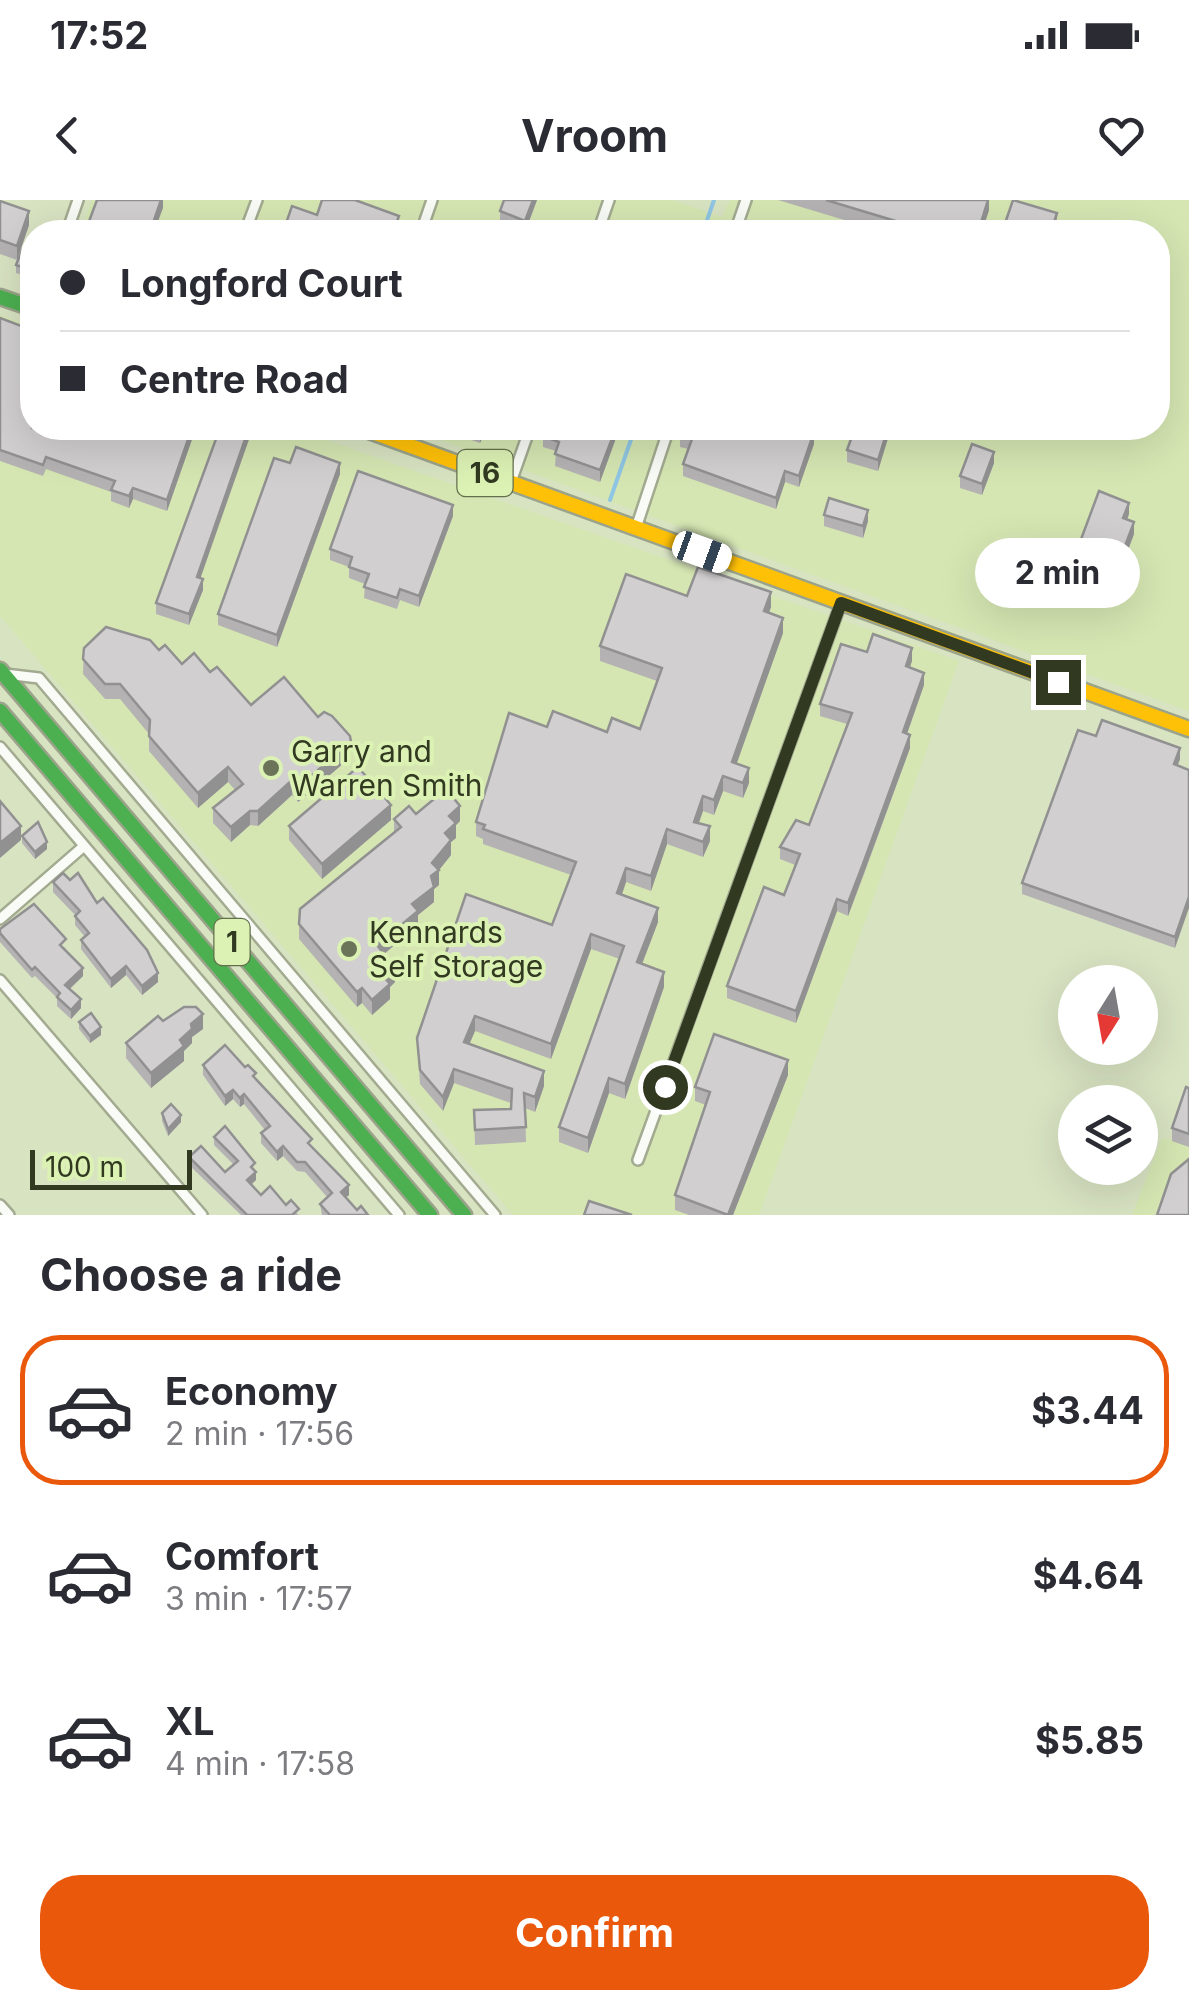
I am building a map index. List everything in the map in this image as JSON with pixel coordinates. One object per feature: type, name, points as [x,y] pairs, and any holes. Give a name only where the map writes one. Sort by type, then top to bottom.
[{"type":"main road","name":"16","points":[[394,440],[1189,729]]},
{"type":"main road","name":"1","points":[[1,672],[464,1215]]},
{"type":"main road","name":"1","points":[[0,712],[430,1215]]},
{"type":"street","points":[[511,482],[526,440]]},
{"type":"street","points":[[636,528],[665,440]]},
{"type":"street","points":[[638,1160],[841,603]]},
{"type":"street","points":[[1,672],[38,678],[495,1215]]},
{"type":"street","points":[[0,746],[399,1215]]},
{"type":"street","points":[[130,823],[149,808]]},
{"type":"street","points":[[0,919],[84,846]]},
{"type":"street","points":[[201,906],[220,891]]},
{"type":"street","points":[[0,980],[202,1215]]},
{"type":"street","points":[[350,1081],[367,1064]]},
{"type":"street","points":[[0,1205],[9,1215]]},
{"type":"shaded area","points":[[92,200],[672,200],[722,217],[730,200],[1189,200],[1189,711],[440,440],[1170,440],[1170,220],[84,220]]},
{"type":"shaded area","points":[[0,315],[20,322],[20,440],[326,440],[959,661],[759,1215],[513,1215],[0,616]]},
{"type":"shaded area","points":[[1189,1091],[1189,1215],[1132,1215],[1144,1185],[1158,1185],[1158,1148],[1162,1138],[1172,1140]]},
{"type":"building","points":[[97,200],[161,200],[154,220],[90,220]]},
{"type":"building","points":[[322,200],[355,200],[399,216],[398,220],[287,220],[292,206],[317,215]]},
{"type":"building","points":[[504,200],[533,200],[525,220],[500,211]]},
{"type":"building","points":[[826,200],[988,200],[982,220],[892,220]]},
{"type":"building","points":[[1013,200],[1057,213],[1055,220],[1006,220]]},
{"type":"building","points":[[0,201],[29,211],[26,220],[20,220],[17,246],[0,240]]},
{"type":"building","points":[[0,318],[20,326],[20,440],[188,440],[167,500],[133,488],[129,496],[111,490],[115,481],[46,457],[43,465],[0,450]]},
{"type":"building","points":[[216,440],[245,440],[197,577],[203,579],[189,614],[156,603]]},
{"type":"building","points":[[554,440],[611,440],[600,470],[555,454],[559,442]]},
{"type":"building","points":[[692,440],[811,440],[799,476],[785,471],[776,498],[683,464]]},
{"type":"building","points":[[851,440],[884,440],[878,460],[847,450]]},
{"type":"building","points":[[972,444],[994,452],[982,484],[960,476]]},
{"type":"building","points":[[296,447],[340,463],[277,635],[218,614],[274,458],[290,463]]},
{"type":"building","points":[[358,471],[453,505],[419,596],[400,589],[397,598],[364,587],[369,574],[349,567],[352,557],[330,549]]},
{"type":"building","points":[[1099,491],[1129,503],[1123,518],[1134,522],[1109,589],[1099,585],[1095,596],[1064,585]]},
{"type":"building","points":[[829,498],[868,510],[863,526],[824,515]]},
{"type":"building","points":[[698,567],[771,592],[764,611],[783,618],[732,762],[749,768],[743,783],[723,776],[714,800],[703,796],[694,822],[710,826],[703,842],[667,829],[651,876],[626,868],[617,893],[658,908],[637,962],[664,972],[625,1084],[609,1078],[588,1138],[559,1127],[624,946],[591,934],[551,1044],[475,1016],[464,1042],[544,1071],[535,1097],[524,1093],[526,1127],[475,1130],[474,1110],[511,1109],[512,1089],[454,1069],[443,1097],[420,1070],[417,1038],[466,894],[552,925],[576,862],[483,829],[485,825],[476,822],[509,713],[547,727],[553,711],[607,732],[612,718],[640,729],[662,668],[600,646],[626,574],[687,596]]},
{"type":"building","points":[[106,627],[150,640],[159,650],[165,645],[182,664],[194,653],[210,672],[217,667],[251,705],[284,677],[318,717],[324,712],[332,716],[351,742],[298,787],[292,780],[258,811],[250,811],[231,827],[213,808],[243,784],[228,767],[198,793],[149,736],[150,720],[120,684],[105,684],[83,659],[84,648]]},
{"type":"building","points":[[873,634],[912,648],[906,666],[924,673],[903,732],[910,735],[863,864],[848,903],[837,899],[796,1011],[727,986],[764,887],[784,895],[800,854],[780,847],[796,820],[809,825],[852,713],[820,704],[841,644],[867,652]]},
{"type":"building","points":[[1102,720],[1180,748],[1174,764],[1189,770],[1189,897],[1175,937],[1022,883],[1078,730],[1096,736]]},
{"type":"building","points":[[358,767],[391,805],[322,864],[289,826]]},
{"type":"building","points":[[446,789],[460,806],[449,816],[456,823],[445,833],[451,840],[432,863],[439,870],[431,876],[434,887],[412,904],[418,911],[377,945],[395,968],[384,977],[390,984],[372,1000],[362,988],[357,992],[299,924],[300,909],[401,827],[394,819],[409,806],[416,814]]},
{"type":"building","points":[[0,801],[21,826],[0,843]]},
{"type":"building","points":[[38,822],[47,842],[35,852],[22,836]]},
{"type":"building","points":[[63,873],[70,880],[78,873],[97,903],[103,898],[147,950],[158,973],[142,986],[126,966],[111,979],[81,940],[89,933],[75,916],[80,911],[53,882]]},
{"type":"building","points":[[34,904],[66,939],[60,945],[83,968],[65,985],[81,999],[71,1010],[57,997],[60,993],[35,967],[32,970],[0,933],[0,929]]},
{"type":"building","points":[[184,1007],[196,1007],[203,1014],[180,1040],[184,1046],[151,1073],[126,1043],[158,1016],[163,1021]]},
{"type":"building","points":[[91,1013],[101,1027],[90,1036],[79,1022]]},
{"type":"building","points":[[714,1034],[788,1060],[728,1215],[675,1195],[710,1092],[695,1087]]},
{"type":"building","points":[[225,1045],[256,1073],[253,1076],[312,1139],[308,1143],[349,1185],[341,1192],[357,1210],[361,1206],[368,1215],[330,1215],[320,1204],[332,1193],[305,1162],[297,1162],[283,1146],[277,1152],[261,1133],[270,1126],[244,1094],[240,1098],[233,1090],[225,1096],[203,1065]]},
{"type":"building","points":[[1186,1087],[1189,1088],[1189,1134],[1172,1128]]},
{"type":"building","points":[[171,1104],[181,1115],[168,1129],[162,1113]]},
{"type":"building","points":[[225,1126],[255,1163],[251,1167],[256,1172],[247,1180],[261,1195],[270,1186],[286,1205],[291,1200],[299,1209],[292,1215],[247,1215],[189,1157],[201,1146],[225,1172],[238,1161],[214,1137]]},
{"type":"building","points":[[1189,1159],[1189,1215],[1157,1215],[1171,1174]]},
{"type":"building","points":[[589,1201],[632,1215],[584,1215]]},
{"type":"waterway","points":[[707,220],[714,200]]},
{"type":"waterway","points":[[610,500],[631,440]]},
{"type":"traffic: fast","points":[[0,297],[20,304]]},
{"type":"traffic: fast","points":[[0,670],[464,1215]]},
{"type":"traffic: fast","points":[[0,711],[430,1215]]},
{"type":"traffic: slow","points":[[394,440],[1189,729]]},
{"type":"place","name":"Garry and Warren Smith","points":[[271,768]]},
{"type":"place","name":"Kennards Self Storage","points":[[349,949]]},
{"type":"route","points":[[665,1087],[841,603],[1058,682]]}]
